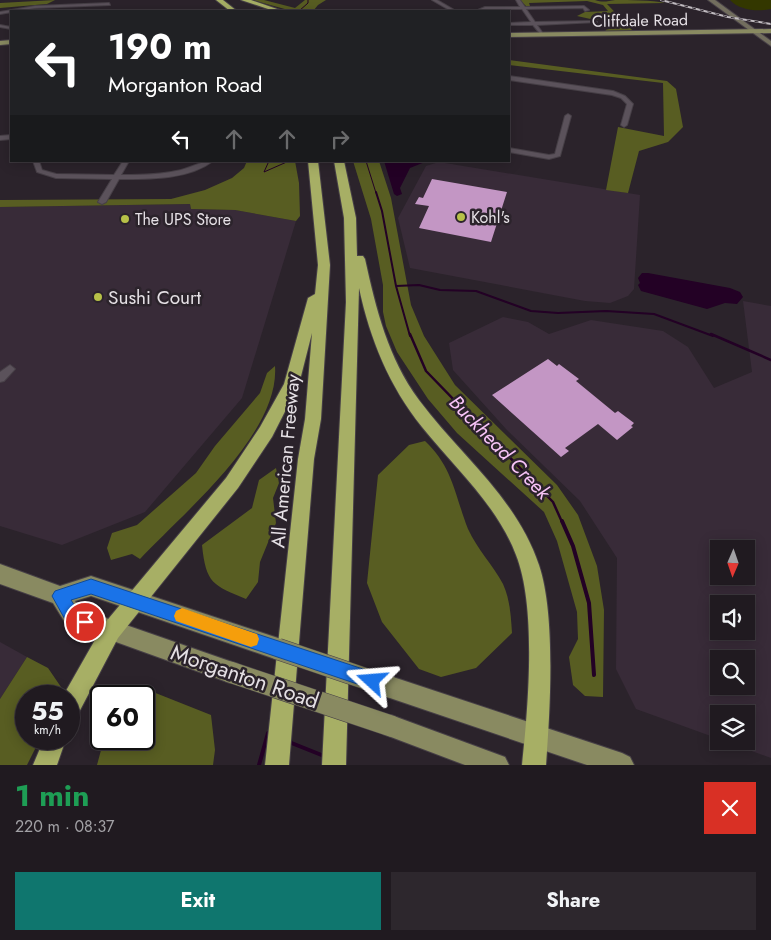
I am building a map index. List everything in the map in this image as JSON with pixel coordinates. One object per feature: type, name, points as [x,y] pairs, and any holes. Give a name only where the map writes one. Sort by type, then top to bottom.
[{"type":"highway","points":[[213,0],[215,8]]},
{"type":"highway","points":[[219,0],[233,10]]},
{"type":"highway","points":[[237,0],[250,10]]},
{"type":"highway","points":[[244,0],[277,10]]},
{"type":"highway","name":"All American Freeway","points":[[277,765],[306,459],[313,419],[324,265],[312,162]]},
{"type":"highway","points":[[339,162],[369,309],[377,336],[387,358],[413,404],[501,508],[516,531],[525,553],[537,599],[537,737],[534,765]]},
{"type":"highway","points":[[334,765],[354,302],[350,218]]},
{"type":"highway","points":[[80,688],[111,631],[134,600],[232,483],[266,432],[291,384],[324,265]]},
{"type":"highway","points":[[45,765],[51,750]]},
{"type":"main road","points":[[711,0],[771,44]]},
{"type":"main road","points":[[721,0],[768,31],[771,37]]},
{"type":"main road","name":"Cliffdale Road","points":[[510,35],[768,31]]},
{"type":"main road","points":[[0,574],[60,596]]},
{"type":"main road","name":"Morganton Road","points":[[497,765],[391,726],[73,617],[60,596],[91,586],[622,765]]},
{"type":"street","points":[[68,6],[74,0]]},
{"type":"street","points":[[434,0],[452,10]]},
{"type":"street","points":[[511,0],[538,35]]},
{"type":"street","points":[[518,0],[534,23],[538,35]]},
{"type":"street","points":[[21,10],[109,4]]},
{"type":"street","points":[[85,10],[89,6]]},
{"type":"street","points":[[499,10],[584,7],[586,10]]},
{"type":"street","points":[[510,24],[595,22]]},
{"type":"street","points":[[557,23],[562,30]]},
{"type":"street","points":[[510,78],[613,92],[623,97],[630,104],[624,125]]},
{"type":"street","points":[[510,150],[554,156],[558,153],[568,116]]},
{"type":"street","points":[[36,162],[39,171],[46,174],[118,176],[175,174],[198,168],[208,162]]},
{"type":"street","points":[[102,202],[125,162]]},
{"type":"street","points":[[0,378],[10,369]]},
{"type":"shaded area","points":[[384,162],[425,162],[410,168],[400,188],[402,194],[397,196],[394,194]]},
{"type":"shaded area","points":[[439,162],[640,195],[634,289],[628,296],[610,303],[585,301],[410,268],[398,218],[426,166]]},
{"type":"shaded area","points":[[190,204],[191,209],[235,210],[296,221],[242,398],[145,512],[62,545],[0,526],[0,207]]},
{"type":"shaded area","points":[[642,273],[730,288],[740,292],[743,297],[737,304],[725,303],[707,309],[641,291],[638,285],[640,283],[638,278]]},
{"type":"shaded area","points":[[743,301],[771,306],[771,758],[749,750],[755,750],[755,705],[710,705],[710,736],[636,709],[616,669],[617,558],[580,501],[506,429],[453,370],[449,343],[503,317],[528,322],[549,334],[591,320],[663,331],[688,347],[714,388],[752,372]]},
{"type":"shaded area","points":[[0,642],[27,657],[0,699]]},
{"type":"green space","points":[[55,0],[47,4],[0,8],[0,3]]},
{"type":"green space","points":[[252,0],[264,0],[295,8],[305,0],[326,0],[314,10],[288,10]]},
{"type":"green space","points":[[520,0],[595,0],[603,2],[634,0],[665,3],[607,4],[634,32],[608,32],[605,30],[618,27],[614,19],[604,18],[595,20],[577,16],[585,12],[608,11],[603,5],[587,1],[529,3],[530,6],[526,6]]},
{"type":"green space","points":[[730,0],[771,0],[771,9],[749,9],[738,6]]},
{"type":"green space","points":[[510,60],[667,81],[676,89],[683,127],[668,142],[639,151],[628,193],[606,190],[618,127],[664,136],[663,83],[510,65]]},
{"type":"green space","points":[[247,162],[295,162],[299,183],[300,216],[296,221],[235,210],[191,209],[190,204],[0,207],[0,200],[171,199],[205,190],[232,178],[244,168]]},
{"type":"green space","points":[[353,162],[379,162],[391,198],[411,305],[424,336],[455,385],[557,485],[578,515],[597,566],[604,610],[603,697],[585,696],[573,685],[569,657],[578,639],[577,612],[557,541],[544,512],[457,433],[428,399],[397,352],[386,326],[383,312],[383,285],[371,219]]},
{"type":"green space","points":[[275,366],[272,392],[262,418],[246,445],[226,471],[140,559],[132,554],[111,560],[107,548],[112,533],[137,525],[196,473],[215,446],[260,393],[267,373]]},
{"type":"green space","points":[[425,441],[442,461],[452,482],[468,529],[503,584],[509,602],[512,627],[512,633],[476,668],[441,677],[419,669],[382,622],[367,583],[378,475],[409,445]]},
{"type":"green space","points":[[276,468],[279,483],[273,498],[276,523],[260,562],[258,582],[246,599],[226,590],[213,581],[206,568],[202,545],[252,508],[259,480]]},
{"type":"green space","points":[[27,657],[48,668],[60,685],[15,685],[15,750],[34,750],[27,765],[0,765],[0,699]]},
{"type":"green space","points":[[155,693],[211,715],[215,750],[213,765],[97,765],[101,750],[155,750]]},
{"type":"building","name":"Kohl's","points":[[432,179],[507,192],[491,242],[419,228],[429,206],[415,204],[419,197],[423,198]]},
{"type":"building","points":[[548,359],[557,366],[559,364],[579,379],[576,381],[615,413],[618,411],[634,423],[631,426],[633,427],[617,440],[598,424],[565,448],[569,451],[561,457],[492,395]]},
{"type":"waterway","name":"Buckhead Creek","points":[[300,10],[308,3],[308,0]]},
{"type":"waterway","name":"Buckhead Creek","points":[[269,162],[264,172],[287,162]]},
{"type":"waterway","name":"Buckhead Creek","points":[[366,162],[376,193]]},
{"type":"waterway","name":"Buckhead Creek","points":[[376,192],[382,211],[396,286]]},
{"type":"waterway","name":"Buckhead Creek","points":[[396,286],[419,285],[440,290],[476,291],[531,311],[558,313],[606,311],[654,314],[713,336]]},
{"type":"waterway","name":"Buckhead Creek","points":[[396,286],[410,336]]},
{"type":"waterway","name":"Buckhead Creek","points":[[410,334],[426,371],[553,502],[562,522]]},
{"type":"waterway","points":[[711,334],[771,360]]},
{"type":"waterway","name":"Buckhead Creek","points":[[562,521],[573,546],[589,603],[594,675]]},
{"type":"waterway","points":[[259,765],[268,733],[270,734]]},
{"type":"waterway","points":[[289,742],[324,756]]},
{"type":"railway","points":[[661,0],[728,17],[771,24]]},
{"type":"slow traffic","points":[[182,616],[251,639]]},
{"type":"place","name":"Kohl's","points":[[461,217]]},
{"type":"place","name":"The UPS Store","points":[[125,219]]},
{"type":"place","name":"Sushi Court","points":[[98,297]]},
{"type":"route","points":[[85,622],[73,617],[60,596],[91,586],[372,681]]}]
